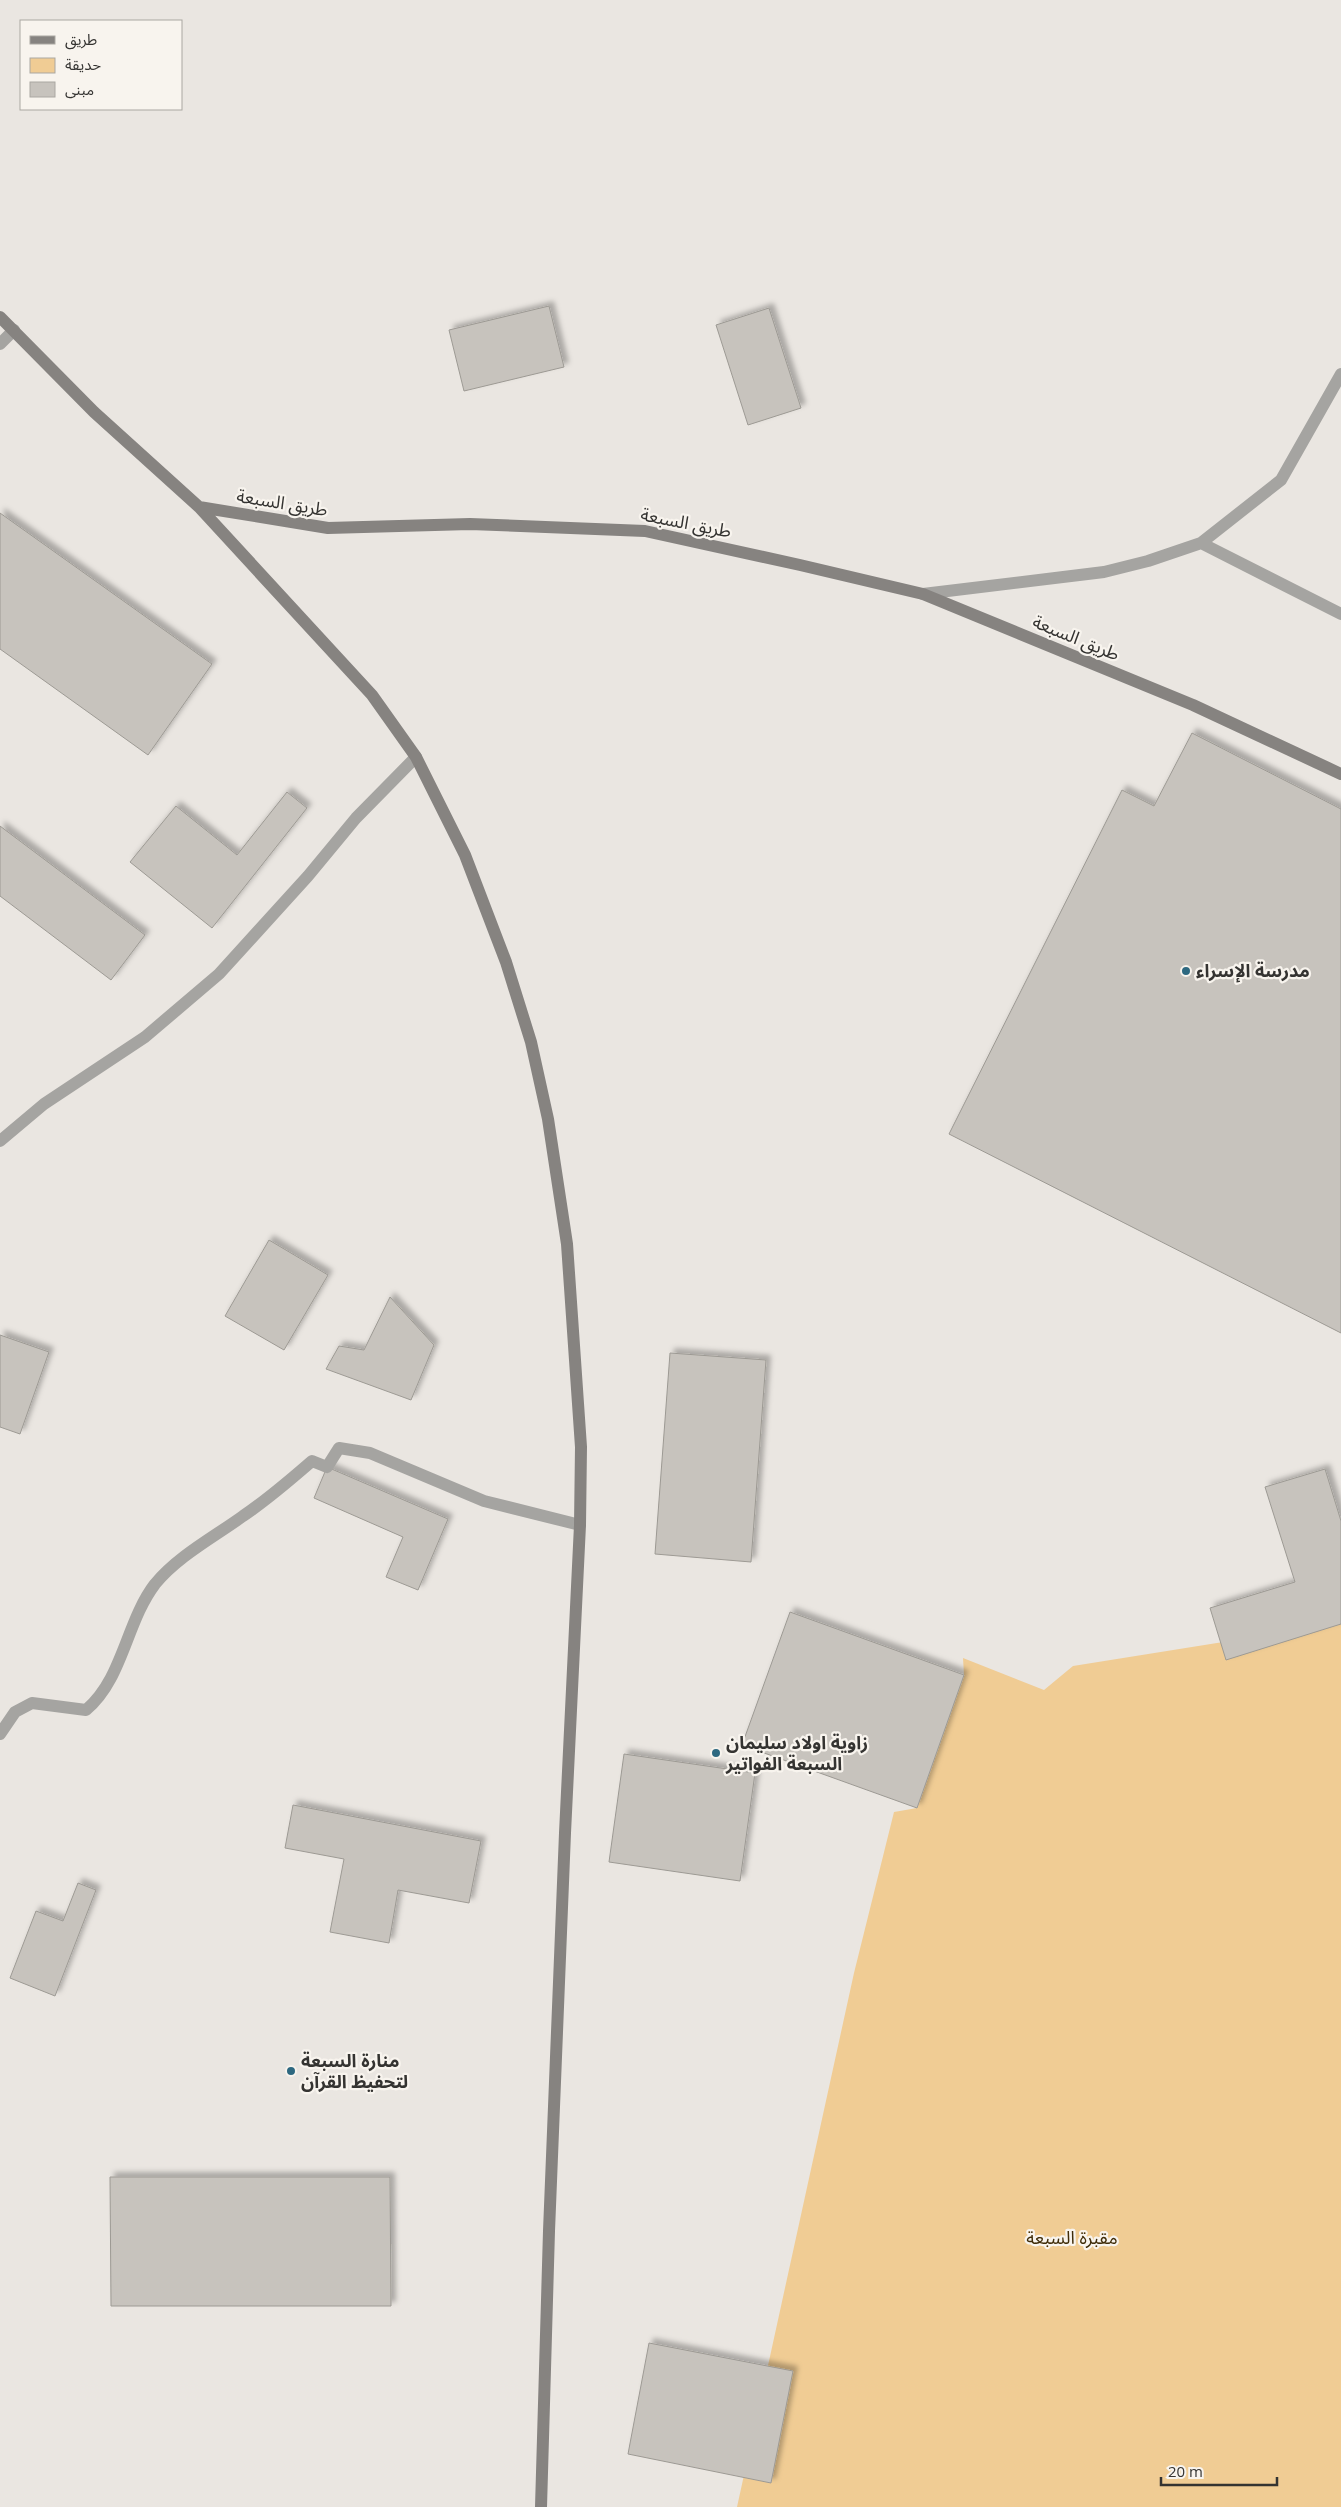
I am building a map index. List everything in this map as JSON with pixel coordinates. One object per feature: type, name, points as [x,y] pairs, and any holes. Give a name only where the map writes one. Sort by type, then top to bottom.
[{"type":"street","points":[[0,317],[94,412],[200,507],[372,695],[416,757],[465,855],[506,962],[531,1042],[548,1119],[567,1244],[581,1447],[580,1525],[550,2201],[541,2507]]},
{"type":"street","points":[[0,344],[14,330]]},
{"type":"street","points":[[923,594],[1104,572],[1148,561],[1201,543],[1281,480],[1341,374]]},
{"type":"street","name":"طريق السبعة","points":[[200,507],[328,528],[470,524],[645,531],[923,594],[1193,705],[1341,774]]},
{"type":"street","points":[[1201,543],[1341,614]]},
{"type":"street","points":[[0,1141],[44,1104],[145,1037],[219,974],[308,876],[356,818],[416,757]]},
{"type":"street","points":[[0,1734],[15,1712],[32,1703],[86,1710],[100,1699],[119,1660],[138,1613],[156,1584],[183,1558],[246,1515],[312,1461],[327,1467],[340,1448],[370,1453],[484,1501],[580,1525]]},
{"type":"green space","name":"مقبرة السبعة","points":[[1341,1586],[1341,2507],[737,2507],[854,1973],[894,1812],[917,1808],[964,1675],[963,1658],[1044,1690],[1073,1666],[1242,1639]]},
{"type":"building","points":[[549,306],[564,367],[464,391],[449,330]]},
{"type":"building","points":[[769,308],[801,408],[748,425],[716,325]]},
{"type":"building","points":[[0,513],[212,664],[148,755],[0,649]]},
{"type":"building","name":"مدرسة الإسراء","points":[[1192,733],[1341,809],[1341,1333],[949,1134],[1122,790],[1154,806]]},
{"type":"building","points":[[287,792],[307,808],[212,928],[130,862],[176,806],[237,855]]},
{"type":"building","points":[[0,826],[145,935],[111,980],[0,896]]},
{"type":"building","points":[[269,1240],[328,1275],[284,1350],[225,1316]]},
{"type":"building","points":[[390,1297],[434,1345],[411,1400],[326,1369],[339,1346],[364,1350]]},
{"type":"building","points":[[0,1335],[49,1352],[20,1434],[0,1427]]},
{"type":"building","points":[[670,1353],[766,1360],[751,1562],[655,1554]]},
{"type":"building","points":[[327,1467],[448,1519],[418,1590],[386,1577],[403,1537],[314,1498]]},
{"type":"building","points":[[1325,1469],[1341,1521],[1341,1624],[1226,1660],[1210,1608],[1295,1582],[1265,1487]]},
{"type":"building","points":[[790,1612],[964,1675],[917,1808],[742,1745]]},
{"type":"building","points":[[624,1754],[755,1773],[740,1881],[609,1862]]},
{"type":"building","points":[[293,1805],[481,1841],[469,1903],[398,1890],[389,1943],[330,1932],[344,1859],[285,1848]]},
{"type":"building","points":[[78,1883],[96,1890],[55,1996],[10,1978],[36,1911],[63,1921]]},
{"type":"building","points":[[110,2177],[390,2177],[391,2306],[111,2306]]},
{"type":"building","points":[[649,2343],[793,2371],[771,2483],[628,2454]]},
{"type":"place","name":"مدرسة الإسراء","points":[[1186,971]]},
{"type":"place","name":"زاوية اولاد سليمان السبعة الفواتير","points":[[716,1753]]},
{"type":"place","name":"منارة السبعة لتحفيظ القرآن","points":[[291,2071]]}]
